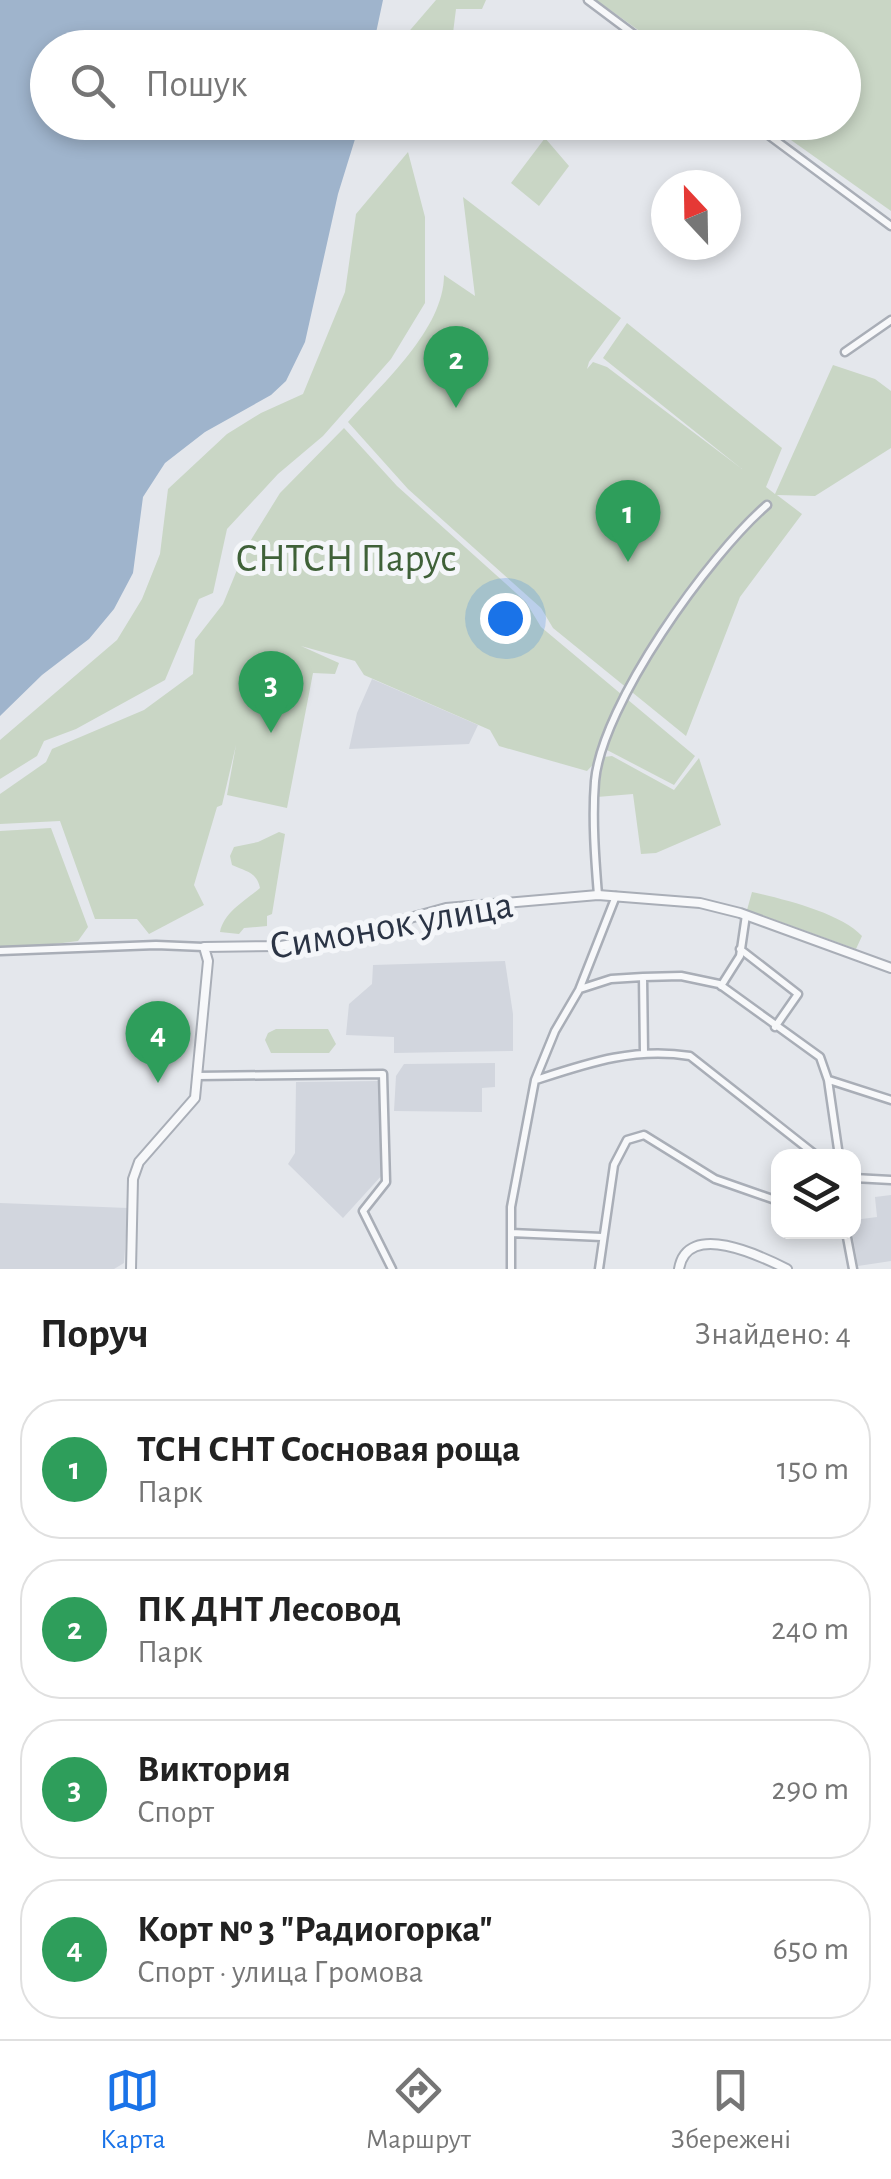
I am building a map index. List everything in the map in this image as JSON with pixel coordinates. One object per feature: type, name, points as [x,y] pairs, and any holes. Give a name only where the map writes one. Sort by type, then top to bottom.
[{"type":"street","points":[[588,0],[628,30]]},
{"type":"street","points":[[775,140],[891,226]]},
{"type":"street","points":[[845,352],[891,320]]},
{"type":"street","points":[[598,896],[596,778],[611,722],[635,677],[728,542],[767,505]]},
{"type":"street","points":[[510,1269],[513,1196],[535,1080],[554,1031],[579,990],[616,896]]},
{"type":"street","name":"Симонок улица","points":[[0,951],[156,944],[204,948],[281,946],[366,930],[446,908],[616,896],[700,903],[746,914],[891,968]]},
{"type":"street","points":[[721,986],[740,956],[746,914]]},
{"type":"street","points":[[131,1269],[133,1179],[139,1162],[195,1098],[208,962],[204,948]]},
{"type":"street","points":[[740,949],[798,994],[775,1027]]},
{"type":"street","points":[[579,990],[611,978],[643,977],[681,976],[721,986],[820,1058],[828,1080],[839,1149]]},
{"type":"street","points":[[643,977],[644,1052]]},
{"type":"street","points":[[535,1080],[609,1056],[644,1052],[690,1056],[808,1149]]},
{"type":"street","points":[[197,1076],[383,1074],[386,1182],[362,1211],[392,1269]]},
{"type":"street","points":[[828,1080],[891,1100]]},
{"type":"street","points":[[599,1269],[614,1164],[627,1140],[644,1135],[715,1180],[771,1199]]},
{"type":"street","points":[[861,1178],[891,1180]]},
{"type":"street","points":[[510,1233],[602,1237]]},
{"type":"street","points":[[847,1239],[852,1269]]},
{"type":"street","points":[[678,1269],[692,1249],[722,1244],[742,1248],[786,1269]]},
{"type":"shaded area","points":[[372,679],[478,725],[469,744],[349,749],[357,713]]},
{"type":"shaded area","points":[[505,961],[513,1014],[513,1051],[394,1053],[394,1037],[346,1035],[349,1004],[372,984],[373,965]]},
{"type":"shaded area","points":[[495,1063],[495,1087],[482,1088],[482,1112],[394,1111],[396,1076],[404,1064]]},
{"type":"shaded area","points":[[378,1081],[383,1174],[343,1218],[288,1164],[295,1153],[296,1082]]},
{"type":"shaded area","points":[[891,1195],[891,1261],[858,1266],[853,1239],[861,1239],[861,1219],[877,1217],[875,1197]]},
{"type":"shaded area","points":[[0,1203],[128,1208],[124,1263],[114,1269],[0,1269]]},
{"type":"green space","points":[[436,0],[486,0],[482,9],[456,9],[453,30],[410,30]]},
{"type":"green space","points":[[596,0],[891,0],[891,211],[791,140],[861,140],[861,30],[638,30]]},
{"type":"green space","points":[[543,140],[569,166],[539,206],[511,183]]},
{"type":"green space","points":[[408,152],[425,217],[425,303],[391,359],[323,436],[278,474],[227,529],[213,593],[199,599],[165,680],[76,729],[44,741],[37,756],[0,779],[0,740],[117,640],[142,599],[160,554],[168,489],[227,434],[303,394],[345,292],[356,214]]},
{"type":"green space","points":[[463,197],[621,318],[587,369],[593,362],[607,367],[742,469],[603,358],[627,323],[782,448],[766,487],[775,494],[833,365],[875,379],[891,391],[891,448],[815,496],[777,495],[802,514],[740,597],[686,736],[553,628],[541,608],[408,489],[348,422],[423,335],[441,295],[444,275],[475,296]]},
{"type":"green space","name":"СНТСН Парус","points":[[344,428],[397,486],[526,602],[541,627],[695,756],[674,785],[607,750],[587,771],[499,746],[490,730],[364,675],[355,661],[301,646],[339,663],[335,674],[313,673],[287,808],[227,795],[236,745],[222,805],[217,807],[194,885],[204,905],[149,934],[137,919],[95,919],[60,821],[0,824],[0,794],[46,762],[52,749],[144,710],[193,674],[195,640],[223,604],[246,548],[280,493]]},
{"type":"green space","points":[[612,756],[674,790],[699,758],[721,825],[656,853],[641,854],[633,794],[597,797],[604,757]]},
{"type":"green space","points":[[51,828],[88,927],[78,941],[0,951],[0,831]]},
{"type":"green space","points":[[279,832],[285,834],[267,926],[244,928],[239,934],[220,932],[230,913],[260,888],[253,875],[232,865],[234,847]]},
{"type":"green space","points":[[752,892],[840,920],[862,936],[856,949],[747,910]]},
{"type":"green space","points":[[276,1029],[328,1029],[336,1044],[329,1053],[271,1053],[265,1040]]},
{"type":"water","points":[[0,0],[383,0],[377,30],[30,30],[30,140],[355,140],[338,194],[305,342],[286,381],[271,395],[205,432],[165,463],[143,497],[133,573],[114,609],[89,639],[42,675],[0,716]]},
{"type":"place","name":"ПК ДНТ Лесовод","points":[[456,408]]},
{"type":"place","name":"ТСН СНТ Сосновая роща","points":[[628,562]]},
{"type":"place","name":"Виктория","points":[[271,733]]},
{"type":"place","name":"Корт № 3 \"Радиогорка\"","points":[[158,1083]]}]
